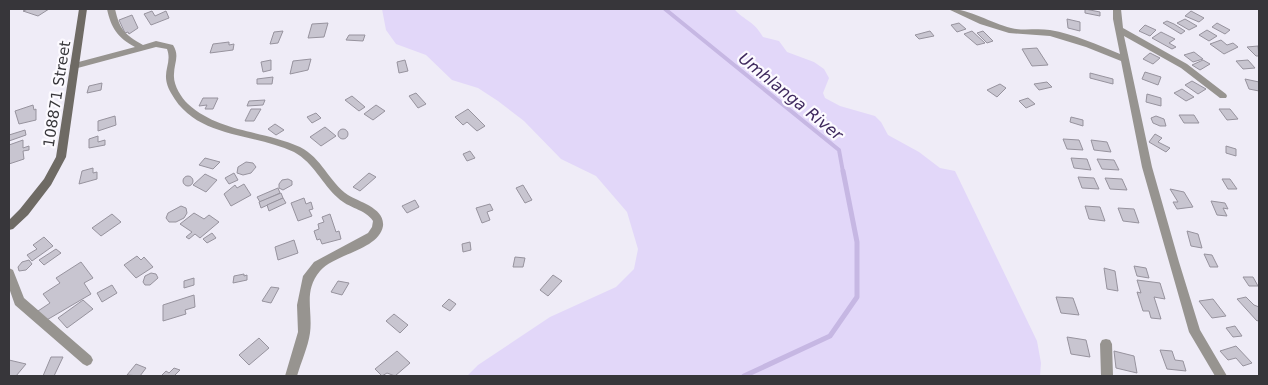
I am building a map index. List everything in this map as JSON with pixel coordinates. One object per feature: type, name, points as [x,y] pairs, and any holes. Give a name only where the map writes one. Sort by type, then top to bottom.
[{"type":"street","name":"108871 Street","points":[[9,226],[24,212],[48,182],[61,157],[83,9]]},
{"type":"street","points":[[111,9],[114,26],[121,36],[143,48]]},
{"type":"street","points":[[952,9],[983,22],[1012,31],[1050,33],[1089,45],[1126,60]]},
{"type":"street","points":[[1117,9],[1116,20],[1126,60],[1147,167],[1195,332],[1220,376]]},
{"type":"street","points":[[1119,29],[1184,66],[1223,96]]},
{"type":"street","points":[[74,66],[162,44],[172,49],[170,83],[184,105],[198,118],[224,130],[258,136],[297,150],[323,170],[341,195],[369,210],[377,220],[376,232],[372,236],[318,265],[307,279],[303,305],[304,332],[291,376]]},
{"type":"street","points":[[9,273],[19,300],[87,360]]},
{"type":"street","points":[[1106,344],[1107,376]]},
{"type":"shaded area","points":[[382,9],[734,9],[753,24],[763,37],[779,41],[787,52],[814,62],[824,69],[829,78],[823,93],[825,98],[840,106],[875,116],[881,122],[888,135],[919,152],[940,168],[955,171],[1037,341],[1041,363],[1040,376],[467,376],[478,365],[550,317],[616,287],[634,269],[638,249],[627,212],[596,176],[561,159],[524,121],[498,101],[478,88],[452,80],[426,55],[396,44],[386,30]]},
{"type":"building","points":[[28,9],[49,9],[38,16],[23,11]]},
{"type":"building","points":[[1085,9],[1100,12],[1100,16],[1085,13]]},
{"type":"building","points":[[152,11],[155,16],[166,11],[169,18],[151,25],[144,14]]},
{"type":"building","points":[[1191,11],[1204,18],[1199,22],[1185,16]]},
{"type":"building","points":[[132,15],[138,28],[129,34],[128,32],[125,33],[119,20]]},
{"type":"building","points":[[1067,19],[1080,22],[1080,31],[1068,28]]},
{"type":"building","points":[[1185,19],[1197,26],[1189,30],[1177,23]]},
{"type":"building","points":[[1167,21],[1185,31],[1181,34],[1163,23]]},
{"type":"building","points":[[328,23],[324,37],[308,38],[312,24]]},
{"type":"building","points":[[959,23],[966,29],[957,32],[951,25]]},
{"type":"building","points":[[1217,23],[1230,30],[1225,34],[1212,27]]},
{"type":"building","points":[[1145,25],[1156,30],[1150,36],[1139,31]]},
{"type":"building","points":[[1207,30],[1217,36],[1209,41],[1199,35]]},
{"type":"building","points":[[283,31],[278,43],[270,44],[274,32]]},
{"type":"building","points":[[930,31],[934,36],[919,39],[915,35]]},
{"type":"building","points":[[972,31],[985,43],[977,45],[964,34]]},
{"type":"building","points":[[983,31],[993,41],[987,43],[977,33]]},
{"type":"building","points":[[1161,32],[1175,39],[1169,43],[1176,47],[1172,49],[1152,38]]},
{"type":"building","points":[[349,35],[365,35],[363,41],[346,40]]},
{"type":"building","points":[[1221,40],[1227,45],[1233,43],[1238,47],[1224,54],[1210,44]]},
{"type":"building","points":[[229,42],[229,45],[234,44],[233,50],[210,53],[213,44]]},
{"type":"building","points":[[1258,46],[1259,56],[1256,56],[1247,47]]},
{"type":"building","points":[[1037,48],[1048,65],[1032,66],[1022,49]]},
{"type":"building","points":[[1194,52],[1203,59],[1193,62],[1184,55]]},
{"type":"building","points":[[1150,53],[1160,58],[1153,64],[1143,59]]},
{"type":"building","points":[[311,59],[308,70],[290,74],[293,61]]},
{"type":"building","points":[[271,60],[271,70],[263,72],[261,62]]},
{"type":"building","points":[[405,60],[408,71],[399,73],[397,62]]},
{"type":"building","points":[[1203,60],[1210,64],[1200,70],[1192,65]]},
{"type":"building","points":[[1248,60],[1255,68],[1243,69],[1236,61]]},
{"type":"building","points":[[1145,72],[1161,77],[1158,85],[1142,79]]},
{"type":"building","points":[[1090,73],[1113,79],[1113,84],[1090,78]]},
{"type":"building","points":[[273,77],[272,84],[257,84],[257,79]]},
{"type":"building","points":[[1245,79],[1259,82],[1259,91],[1249,89]]},
{"type":"building","points":[[1192,81],[1206,89],[1198,94],[1185,85]]},
{"type":"building","points":[[1047,82],[1052,87],[1039,90],[1034,84]]},
{"type":"building","points":[[102,83],[101,90],[87,93],[89,86]]},
{"type":"building","points":[[1000,84],[1006,88],[997,97],[987,90]]},
{"type":"building","points":[[1182,89],[1194,97],[1186,101],[1174,93]]},
{"type":"building","points":[[416,93],[426,104],[418,108],[409,96]]},
{"type":"building","points":[[1147,94],[1161,98],[1161,106],[1146,102]]},
{"type":"building","points":[[352,96],[365,107],[359,111],[345,100]]},
{"type":"building","points":[[203,98],[218,98],[213,109],[205,109],[207,105],[199,106]]},
{"type":"building","points":[[1028,98],[1035,104],[1026,108],[1019,101]]},
{"type":"building","points":[[265,100],[263,105],[247,106],[249,101]]},
{"type":"building","points":[[33,105],[34,110],[36,109],[36,120],[19,124],[15,111]]},
{"type":"building","points":[[376,105],[385,111],[373,120],[364,114]]},
{"type":"building","points":[[251,109],[261,109],[254,121],[245,121]]},
{"type":"building","points":[[468,109],[485,126],[477,131],[467,122],[463,125],[455,117]]},
{"type":"building","points":[[1219,109],[1230,109],[1238,119],[1227,120]]},
{"type":"building","points":[[316,113],[321,118],[312,123],[307,117]]},
{"type":"building","points":[[1179,115],[1194,115],[1199,123],[1184,123]]},
{"type":"building","points":[[115,116],[116,125],[98,131],[98,121]]},
{"type":"building","points":[[1156,116],[1164,119],[1166,126],[1153,123],[1151,118]]},
{"type":"building","points":[[1071,117],[1083,120],[1083,126],[1070,122]]},
{"type":"building","points":[[275,124],[284,130],[276,135],[268,129]]},
{"type":"building","points":[[325,127],[336,136],[321,146],[310,137]]},
{"type":"building","points":[[343,129],[348,134],[343,139],[338,134]]},
{"type":"building","points":[[25,130],[26,135],[9,141],[9,135]]},
{"type":"building","points":[[1155,134],[1162,138],[1158,142],[1170,148],[1166,152],[1149,142]]},
{"type":"building","points":[[98,136],[98,142],[105,140],[105,145],[89,148],[89,139]]},
{"type":"building","points":[[1063,139],[1079,140],[1083,150],[1067,149]]},
{"type":"building","points":[[23,140],[23,148],[29,146],[29,150],[23,151],[24,159],[9,164],[9,145]]},
{"type":"building","points":[[1091,140],[1107,142],[1111,152],[1094,150]]},
{"type":"building","points":[[1226,146],[1236,149],[1236,156],[1226,153]]},
{"type":"building","points":[[470,151],[475,158],[467,161],[463,154]]},
{"type":"building","points":[[205,158],[220,162],[213,169],[199,165]]},
{"type":"building","points":[[1071,158],[1087,159],[1091,170],[1074,168]]},
{"type":"building","points":[[1097,159],[1114,160],[1119,170],[1102,169]]},
{"type":"building","points":[[246,162],[253,163],[256,167],[251,173],[243,175],[237,173],[238,167]]},
{"type":"building","points":[[93,168],[93,173],[97,172],[97,179],[79,184],[82,171]]},
{"type":"building","points":[[234,173],[238,180],[229,184],[225,178]]},
{"type":"building","points":[[369,173],[376,177],[360,191],[353,187]]},
{"type":"building","points":[[205,174],[217,180],[206,192],[193,185]]},
{"type":"building","points":[[186,176],[190,176],[193,181],[190,186],[186,186],[183,183],[183,179]]},
{"type":"building","points":[[1078,177],[1094,178],[1099,189],[1082,188]]},
{"type":"building","points":[[1105,178],[1122,179],[1127,190],[1110,189]]},
{"type":"building","points":[[288,179],[292,181],[292,185],[283,190],[279,188],[282,180]]},
{"type":"building","points":[[1222,179],[1230,179],[1237,189],[1228,189]]},
{"type":"building","points":[[244,184],[251,195],[231,206],[224,194],[235,185],[237,188]]},
{"type":"building","points":[[523,185],[532,200],[525,203],[516,188]]},
{"type":"building","points":[[278,188],[280,193],[260,202],[257,197]]},
{"type":"building","points":[[1170,189],[1184,192],[1193,207],[1177,209],[1173,202],[1178,202]]},
{"type":"building","points":[[281,193],[283,198],[261,208],[259,202]]},
{"type":"building","points":[[283,198],[286,203],[269,211],[267,205]]},
{"type":"building","points":[[304,198],[306,204],[311,202],[313,209],[309,210],[312,216],[298,221],[291,203]]},
{"type":"building","points":[[415,200],[419,207],[407,213],[402,206]]},
{"type":"building","points":[[1211,201],[1225,203],[1228,209],[1223,208],[1227,216],[1217,215]]},
{"type":"building","points":[[490,204],[493,210],[487,212],[490,220],[482,223],[476,208]]},
{"type":"building","points":[[181,206],[186,208],[187,213],[184,218],[176,222],[169,222],[166,218],[168,213]]},
{"type":"building","points":[[1085,206],[1100,207],[1105,221],[1089,219]]},
{"type":"building","points":[[1118,208],[1134,209],[1139,223],[1123,221]]},
{"type":"building","points":[[194,213],[204,219],[209,215],[219,222],[200,238],[195,234],[189,239],[186,237],[192,232],[180,224]]},
{"type":"building","points":[[112,214],[121,222],[101,236],[92,228]]},
{"type":"building","points":[[330,214],[336,232],[339,231],[341,239],[322,244],[320,239],[317,240],[314,231],[319,229],[318,224],[324,222],[322,217]]},
{"type":"building","points":[[1187,231],[1198,234],[1202,248],[1191,246]]},
{"type":"building","points":[[212,233],[216,238],[207,243],[203,239]]},
{"type":"building","points":[[44,237],[53,246],[32,261],[27,255],[37,249],[33,245]]},
{"type":"building","points":[[294,240],[298,253],[278,260],[275,247]]},
{"type":"building","points":[[470,242],[471,250],[463,252],[462,244]]},
{"type":"building","points":[[56,249],[61,253],[44,265],[39,260]]},
{"type":"building","points":[[1204,254],[1212,255],[1218,267],[1210,267]]},
{"type":"building","points":[[137,256],[141,260],[144,257],[153,267],[136,278],[124,265]]},
{"type":"building","points":[[515,257],[525,258],[523,267],[513,267]]},
{"type":"building","points":[[29,260],[32,264],[26,270],[19,271],[18,267],[22,262]]},
{"type":"building","points":[[81,262],[93,278],[84,283],[91,294],[45,321],[38,311],[50,303],[43,294],[60,283],[56,278]]},
{"type":"building","points":[[1134,266],[1146,268],[1149,278],[1137,276]]},
{"type":"building","points":[[1104,268],[1115,271],[1118,291],[1107,289]]},
{"type":"building","points":[[151,273],[156,274],[158,278],[150,285],[145,285],[143,282],[145,276]]},
{"type":"building","points":[[244,274],[244,276],[247,275],[247,280],[233,283],[234,276]]},
{"type":"building","points":[[553,275],[562,281],[548,296],[540,290]]},
{"type":"building","points":[[1243,277],[1253,277],[1258,286],[1249,286]]},
{"type":"building","points":[[194,278],[194,285],[184,288],[184,281]]},
{"type":"building","points":[[1137,280],[1160,283],[1165,299],[1154,297],[1161,319],[1151,318],[1149,311],[1143,311],[1137,292],[1141,293]]},
{"type":"building","points":[[338,281],[349,283],[342,295],[331,292]]},
{"type":"building","points":[[112,285],[117,293],[102,302],[97,293]]},
{"type":"building","points":[[271,287],[279,288],[271,303],[262,301]]},
{"type":"building","points":[[194,295],[195,307],[185,310],[186,314],[163,321],[163,305]]},
{"type":"building","points":[[1056,297],[1073,298],[1079,315],[1061,313]]},
{"type":"building","points":[[1246,297],[1259,307],[1259,320],[1257,321],[1237,299]]},
{"type":"building","points":[[449,299],[456,304],[450,311],[442,306]]},
{"type":"building","points":[[1213,299],[1226,316],[1212,318],[1199,301]]},
{"type":"building","points":[[83,300],[93,309],[67,328],[58,318]]},
{"type":"building","points":[[394,314],[408,325],[400,333],[386,321]]},
{"type":"building","points":[[1235,326],[1242,336],[1233,337],[1226,328]]},
{"type":"building","points":[[1067,337],[1086,340],[1090,357],[1071,354]]},
{"type":"building","points":[[259,338],[269,348],[249,365],[239,355]]},
{"type":"building","points":[[1236,346],[1252,363],[1243,366],[1236,358],[1228,360],[1220,351]]},
{"type":"building","points":[[1160,350],[1172,351],[1175,360],[1183,361],[1186,371],[1167,369]]},
{"type":"building","points":[[397,351],[410,363],[395,376],[387,373],[382,376],[375,369]]},
{"type":"building","points":[[1114,351],[1134,356],[1137,373],[1116,368]]},
{"type":"building","points":[[51,357],[63,357],[54,376],[43,376]]},
{"type":"building","points":[[9,360],[26,364],[16,376],[9,376]]},
{"type":"building","points":[[136,364],[146,368],[140,376],[127,375]]},
{"type":"building","points":[[174,368],[180,370],[174,376],[161,376],[166,371],[169,373]]},
{"type":"waterway","name":"Umhlanga River","points":[[665,9],[839,150],[843,172]]},
{"type":"waterway","name":"Umhlanga River","points":[[744,376],[830,336],[857,297],[857,242],[843,171]]}]
